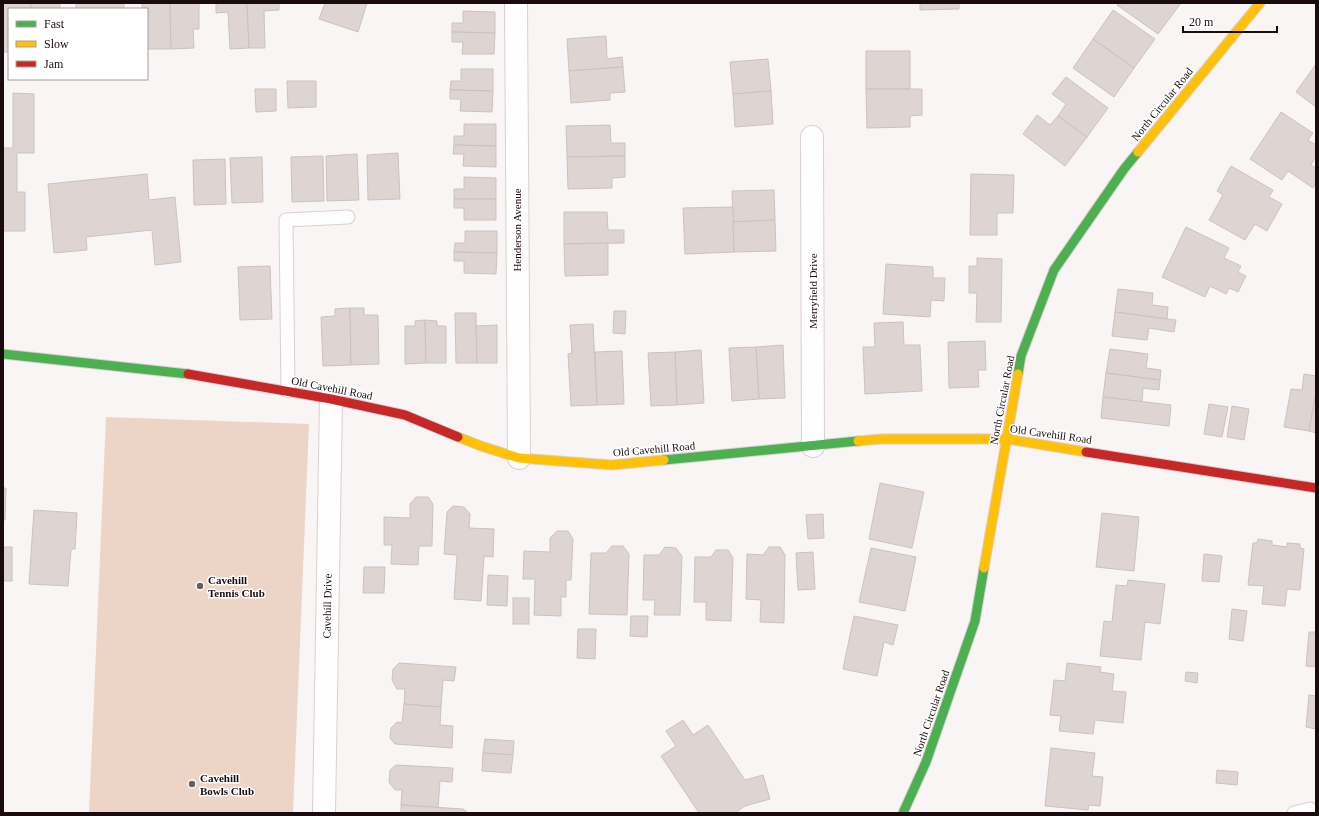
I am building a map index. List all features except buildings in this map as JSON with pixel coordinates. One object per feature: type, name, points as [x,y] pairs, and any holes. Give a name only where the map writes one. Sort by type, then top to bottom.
[{"type":"main road","name":"North Circular Road","points":[[903,813],[926,762],[975,621],[1021,356],[1054,270],[1124,169],[1260,3]]},
{"type":"main road","name":"Old Cavehill Road","points":[[3,354],[175,372],[331,399],[405,415],[481,446],[519,458],[612,466],[882,439],[1007,439],[1316,488]]},
{"type":"street","name":"Henderson Avenue","points":[[516,3],[519,458]]},
{"type":"street","name":"Merryfield Drive","points":[[812,137],[814,446]]},
{"type":"street","name":"Cavehill Drive","points":[[324,813],[331,399]]},
{"type":"lane","points":[[288,391],[286,220],[348,217]]},
{"type":"lane","points":[[1294,813],[1310,809]]},
{"type":"shaded area","name":"Cavehill Tennis Club","points":[[106,417],[309,424],[293,813],[89,813]]},
{"type":"traffic: fast","points":[[1018,374],[1021,356],[1054,270],[1124,169],[1138,152]]},
{"type":"traffic: fast","points":[[3,354],[188,374]]},
{"type":"traffic: fast","points":[[664,460],[858,441]]},
{"type":"traffic: fast","points":[[903,813],[926,762],[975,621],[984,568]]},
{"type":"traffic: slow","points":[[1138,152],[1260,3]]},
{"type":"traffic: slow","points":[[984,568],[1018,374]]},
{"type":"traffic: slow","points":[[458,437],[519,458],[612,465],[664,460]]},
{"type":"traffic: slow","points":[[858,441],[882,439],[1007,439],[1086,452]]},
{"type":"traffic: jam","points":[[188,374],[331,399],[405,415],[458,437]]},
{"type":"traffic: jam","points":[[1086,452],[1316,488]]},
{"type":"place","name":"Cavehill Tennis Club","points":[[200,586]]},
{"type":"place","name":"Cavehill Bowls Club","points":[[192,784]]}]
